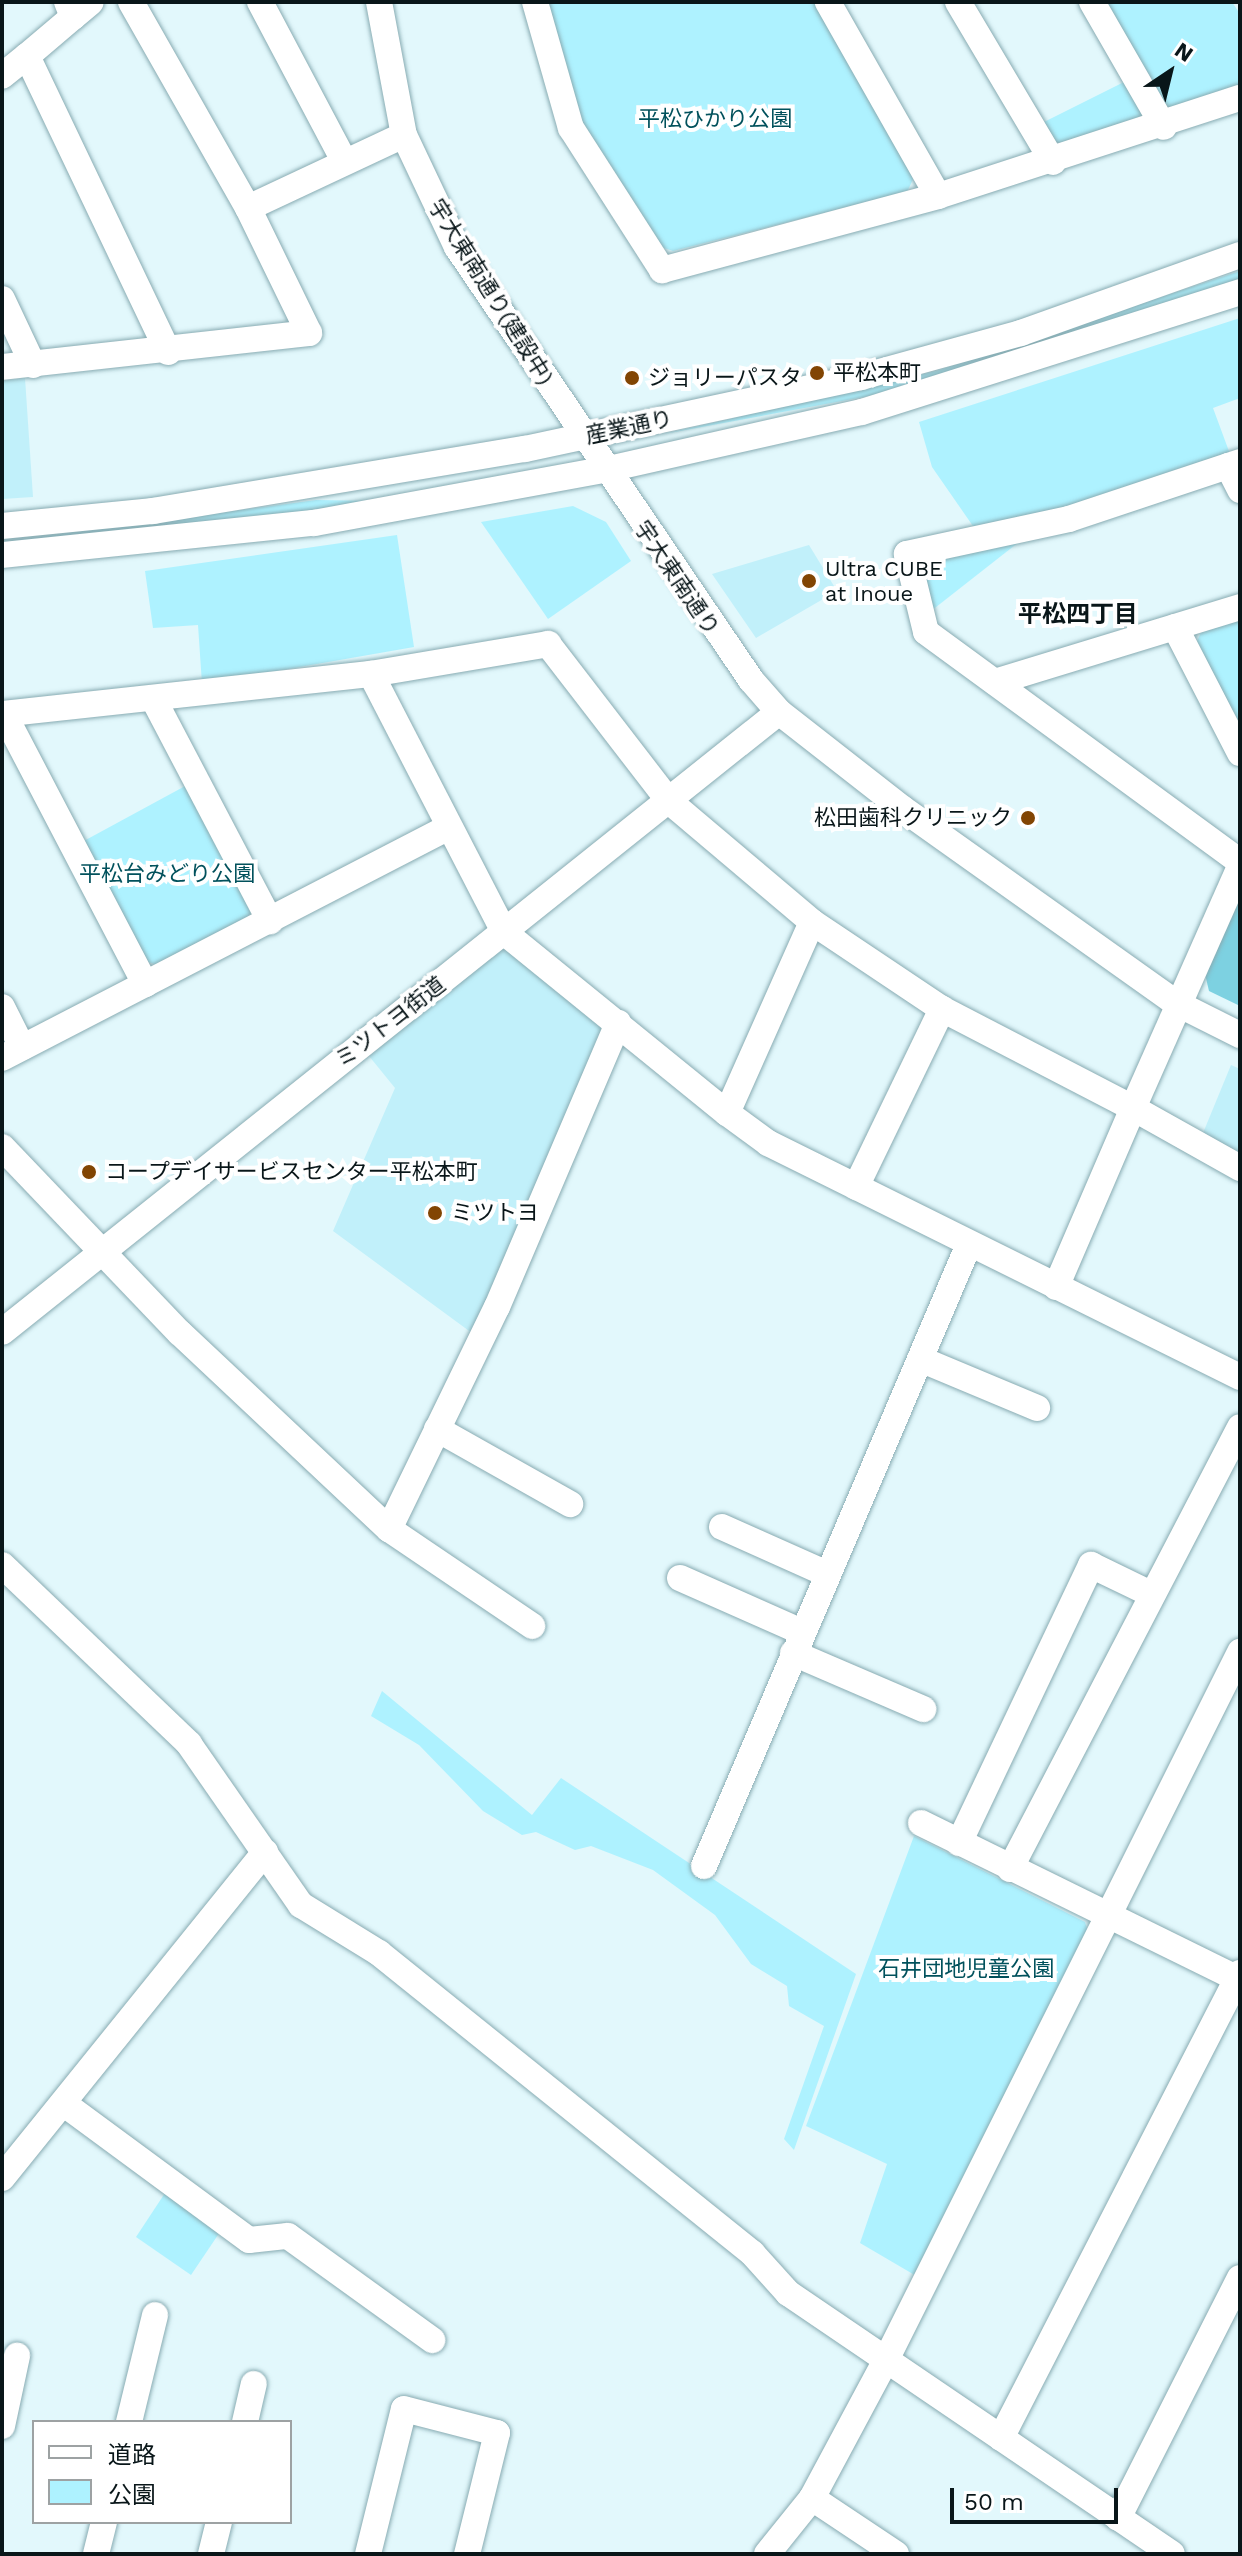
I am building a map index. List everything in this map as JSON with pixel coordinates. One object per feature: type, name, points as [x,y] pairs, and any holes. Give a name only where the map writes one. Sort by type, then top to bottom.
[{"type":"street","points":[[2,367],[168,352],[309,333],[248,208],[131,2]]},
{"type":"street","points":[[260,2],[343,159]]},
{"type":"street","name":"宇大東南通り(建設中)","points":[[379,2],[404,135],[457,247],[584,437]]},
{"type":"street","points":[[535,2],[571,128],[662,270],[1053,162],[1164,127],[1240,98]]},
{"type":"street","points":[[828,2],[938,196]]},
{"type":"street","points":[[958,2],[1053,162]]},
{"type":"street","points":[[1092,2],[1164,127]]},
{"type":"street","points":[[2,76],[77,7]]},
{"type":"street","points":[[27,56],[168,352]]},
{"type":"street","points":[[248,208],[343,159],[404,135]]},
{"type":"street","name":"産業通り","points":[[2,526],[153,511],[584,437],[861,377],[1021,333],[1240,255]]},
{"type":"street","name":"産業通り","points":[[2,555],[314,523],[604,470],[862,412],[1240,292]]},
{"type":"street","points":[[2,299],[33,365]]},
{"type":"street","name":"宇大東南通り","points":[[584,437],[718,639],[779,712],[1176,1003],[1240,1035]]},
{"type":"street","points":[[1056,1287],[1176,1003],[1240,864],[926,632],[907,554],[1069,519],[1234,464],[1240,490]]},
{"type":"street","points":[[995,682],[1240,607]]},
{"type":"street","points":[[1175,627],[1240,753]]},
{"type":"street","points":[[145,984],[3,714],[371,674],[548,644],[669,801],[812,922],[942,1009],[1133,1108],[1240,1168]]},
{"type":"street","points":[[371,674],[447,828],[504,932],[727,1113],[856,1187],[1240,1377]]},
{"type":"street","points":[[154,700],[270,921]]},
{"type":"street","name":"ミツトヨ街道","points":[[2,1332],[779,712]]},
{"type":"street","points":[[2,1007],[12,1053],[447,828]]},
{"type":"street","points":[[727,1113],[812,922]]},
{"type":"street","points":[[856,1187],[942,1009]]},
{"type":"street","points":[[389,1529],[437,1429],[618,1023]]},
{"type":"street","points":[[2,1147],[105,1249],[180,1333],[389,1529],[532,1626]]},
{"type":"street","points":[[704,1866],[969,1244]]},
{"type":"street","points":[[920,1359],[1037,1408]]},
{"type":"street","points":[[437,1429],[570,1504]]},
{"type":"street","points":[[1010,1869],[1149,1593],[1236,1444]]},
{"type":"street","points":[[722,1527],[827,1574]]},
{"type":"street","points":[[2,1565],[189,1744],[301,1905],[379,1953],[752,2253],[788,2293],[1172,2554]]},
{"type":"street","points":[[959,1843],[1091,1565],[1149,1593]]},
{"type":"street","points":[[680,1578],[923,1709]]},
{"type":"street","points":[[767,2554],[812,2498],[886,2360],[1240,1652]]},
{"type":"street","points":[[921,1823],[1105,1919],[1239,1977],[1001,2438]]},
{"type":"street","points":[[2,2178],[265,1852]]},
{"type":"street","points":[[63,2103],[249,2240],[288,2236],[432,2340]]},
{"type":"street","points":[[1118,2518],[1240,2278]]},
{"type":"street","points":[[129,2420],[155,2315]]},
{"type":"street","points":[[2,2426],[17,2356]]},
{"type":"street","points":[[245,2420],[254,2384]]},
{"type":"street","points":[[368,2554],[404,2409],[497,2433],[467,2554]]},
{"type":"street","points":[[812,2498],[896,2554]]},
{"type":"street","points":[[96,2554],[104,2524]]},
{"type":"street","points":[[211,2554],[218,2524]]},
{"type":"shaded area","points":[[25,378],[33,497],[2,499],[2,381]]},
{"type":"shaded area","points":[[809,545],[837,591],[756,638],[712,574]]},
{"type":"shaded area","points":[[1240,892],[1240,1006],[1209,991],[1204,970]]},
{"type":"shaded area","points":[[504,947],[606,1026],[476,1336],[333,1231],[395,1088],[369,1056]]},
{"type":"shaded area","points":[[1231,1065],[1240,1069],[1240,1154],[1203,1133]]},
{"type":"green space","name":"平松ひかり公園","points":[[546,2],[816,2],[916,173],[907,192],[673,251],[658,246],[596,153],[567,92]]},
{"type":"green space","points":[[1105,2],[1232,2],[1240,14],[1240,93],[1180,113],[1166,106]]},
{"type":"green space","points":[[1126,81],[1144,114],[1138,124],[1066,145],[1053,141],[1042,123]]},
{"type":"green space","points":[[1240,271],[1240,279],[880,394],[664,434],[937,371]]},
{"type":"green space","points":[[1240,318],[1240,398],[1213,408],[1230,454],[1101,499],[975,529],[932,467],[919,422]]},
{"type":"green space","points":[[316,500],[378,501],[146,533],[2,542]]},
{"type":"green space","points":[[573,506],[606,522],[631,561],[548,619],[481,522]]},
{"type":"green space","points":[[397,535],[414,647],[202,684],[198,625],[153,628],[145,571]]},
{"type":"green space","points":[[1024,538],[931,611],[923,561]]},
{"type":"green space","points":[[1240,618],[1240,732],[1195,646],[1202,630]]},
{"type":"green space","name":"平松台みどり公園","points":[[187,785],[254,908],[244,922],[158,965],[144,961],[82,842]]},
{"type":"green space","points":[[382,1691],[532,1815],[561,1778],[856,1974],[794,2150],[784,2139],[824,2026],[789,2006],[787,1986],[751,1964],[715,1915],[653,1870],[591,1846],[575,1850],[536,1832],[522,1835],[483,1811],[419,1745],[371,1716]]},
{"type":"green space","name":"石井団地児童公園","points":[[914,1836],[1085,1922],[1089,1935],[918,2277],[860,2243],[887,2164],[806,2126]]},
{"type":"green space","points":[[167,2190],[222,2229],[191,2275],[136,2237]]},
{"type":"place","name":"平松本町","points":[[817,373]]},
{"type":"place","name":"ジョリーパスタ","points":[[632,378]]},
{"type":"place","name":"Ultra CUBE at Inoue","points":[[809,581]]},
{"type":"place","name":"松田歯科クリニック","points":[[1028,818]]},
{"type":"place","name":"コープデイサービスセンター平松本町","points":[[89,1172]]},
{"type":"place","name":"ミツトヨ","points":[[435,1213]]},
{"type":"district","name":"平松四丁目","points":[[1078,615]]}]
